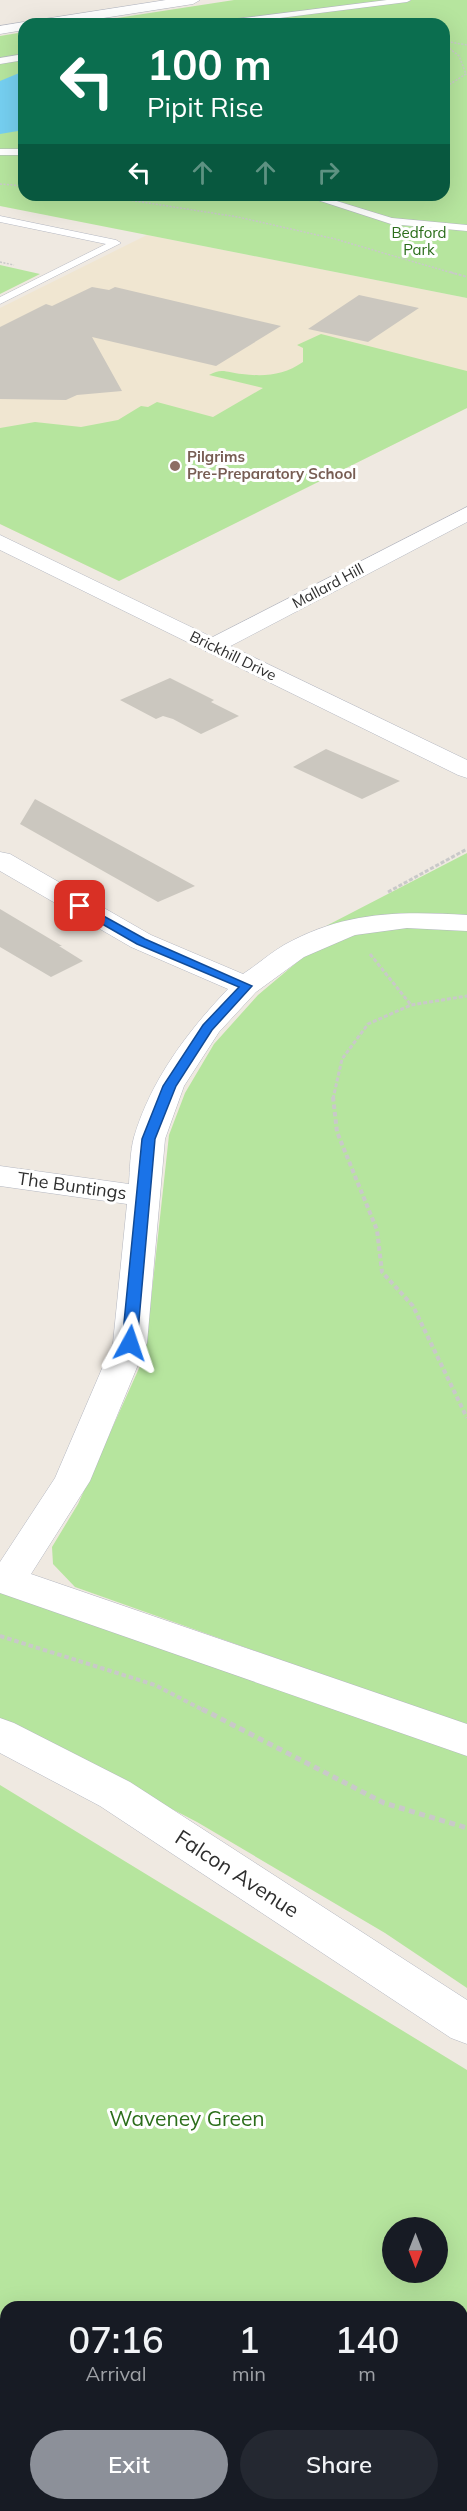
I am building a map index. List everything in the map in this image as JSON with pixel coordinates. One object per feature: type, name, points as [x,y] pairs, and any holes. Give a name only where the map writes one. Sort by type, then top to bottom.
[{"type":"street","points":[[77,18],[193,0]]},
{"type":"street","points":[[0,30],[18,27]]},
{"type":"street","name":"Mallard Hill","points":[[213,646],[467,513]]},
{"type":"street","points":[[443,526],[467,534]]},
{"type":"street","name":"Brickhill Drive","points":[[0,542],[467,770]]},
{"type":"street","points":[[0,860],[141,941],[246,986]]},
{"type":"street","points":[[467,923],[407,920],[349,927],[294,951],[246,986],[208,1027],[169,1086],[149,1139],[130,1343],[72,1481],[4,1579],[467,1740]]},
{"type":"street","name":"The Buntings","points":[[0,1176],[144,1196]]},
{"type":"street","name":"Falcon Avenue","points":[[0,1734],[115,1794],[467,2024]]},
{"type":"lane","points":[[260,18],[407,0]]},
{"type":"lane","points":[[0,61],[18,58]]},
{"type":"lane","points":[[0,152],[18,152]]},
{"type":"lane","points":[[327,201],[391,220],[467,228]]},
{"type":"lane","points":[[0,219],[116,243],[0,301]]},
{"type":"path","points":[[450,44],[467,45]]},
{"type":"path","points":[[450,47],[456,51],[465,64],[466,73],[450,84]]},
{"type":"path","points":[[0,184],[18,186]]},
{"type":"path","points":[[135,201],[238,217],[335,239],[467,277]]},
{"type":"path","points":[[411,1005],[341,917],[467,849]]},
{"type":"path","points":[[467,996],[411,1005],[368,1024],[342,1059],[333,1095],[337,1132],[377,1230],[382,1272],[413,1306],[467,1418]]},
{"type":"path","points":[[0,1636],[155,1685],[384,1803],[467,1828]]},
{"type":"shaded area","name":"Pilgrims Pre-Preparatory School","points":[[147,235],[467,298],[467,408],[119,581],[0,524],[0,308]]},
{"type":"green space","name":"Bedford Park","points":[[234,0],[467,0],[467,298],[0,206],[0,36],[18,33],[18,201],[450,201],[450,18],[117,18]]},
{"type":"green space","points":[[0,265],[40,274],[0,294]]},
{"type":"green space","points":[[321,334],[467,371],[467,408],[119,581],[0,524],[0,428],[35,422],[81,427],[118,420],[141,406],[148,407],[157,402],[213,417],[263,388],[209,375],[221,371],[266,375],[289,370],[303,362],[303,348],[297,345]]},
{"type":"green space","points":[[467,853],[467,916],[355,920],[326,926]]},
{"type":"green space","points":[[423,926],[467,930],[467,1726],[75,1587],[53,1564],[52,1547],[78,1504],[145,1355],[169,1135],[185,1093],[214,1044],[258,995],[302,958],[344,938],[380,929]]},
{"type":"green space","points":[[0,1592],[467,1756],[467,1988],[385,1933],[197,1822],[0,1720]]},
{"type":"green space","name":"Waveney Green","points":[[0,1785],[467,2070],[467,2301],[0,2301]]},
{"type":"water","points":[[18,74],[18,131],[0,134],[0,81]]},
{"type":"building","points":[[92,287],[109,290],[115,287],[281,326],[216,366],[92,337],[122,391],[77,395],[66,400],[0,399],[0,327],[46,304],[52,306]]},
{"type":"building","points":[[359,295],[419,308],[368,342],[308,329]]},
{"type":"building","points":[[170,678],[214,700],[211,702],[239,716],[201,734],[173,719],[163,716],[156,719],[120,700]]},
{"type":"building","points":[[326,749],[400,781],[362,799],[293,767]]},
{"type":"building","points":[[35,799],[195,886],[158,902],[20,824]]},
{"type":"building","points":[[0,909],[83,961],[51,977],[0,947]]},
{"type":"place","name":"Pilgrims Pre-Preparatory School","points":[[175,466]]},
{"type":"route","points":[[80,906],[141,941],[246,986],[208,1027],[169,1086],[149,1139],[130,1343]]}]
